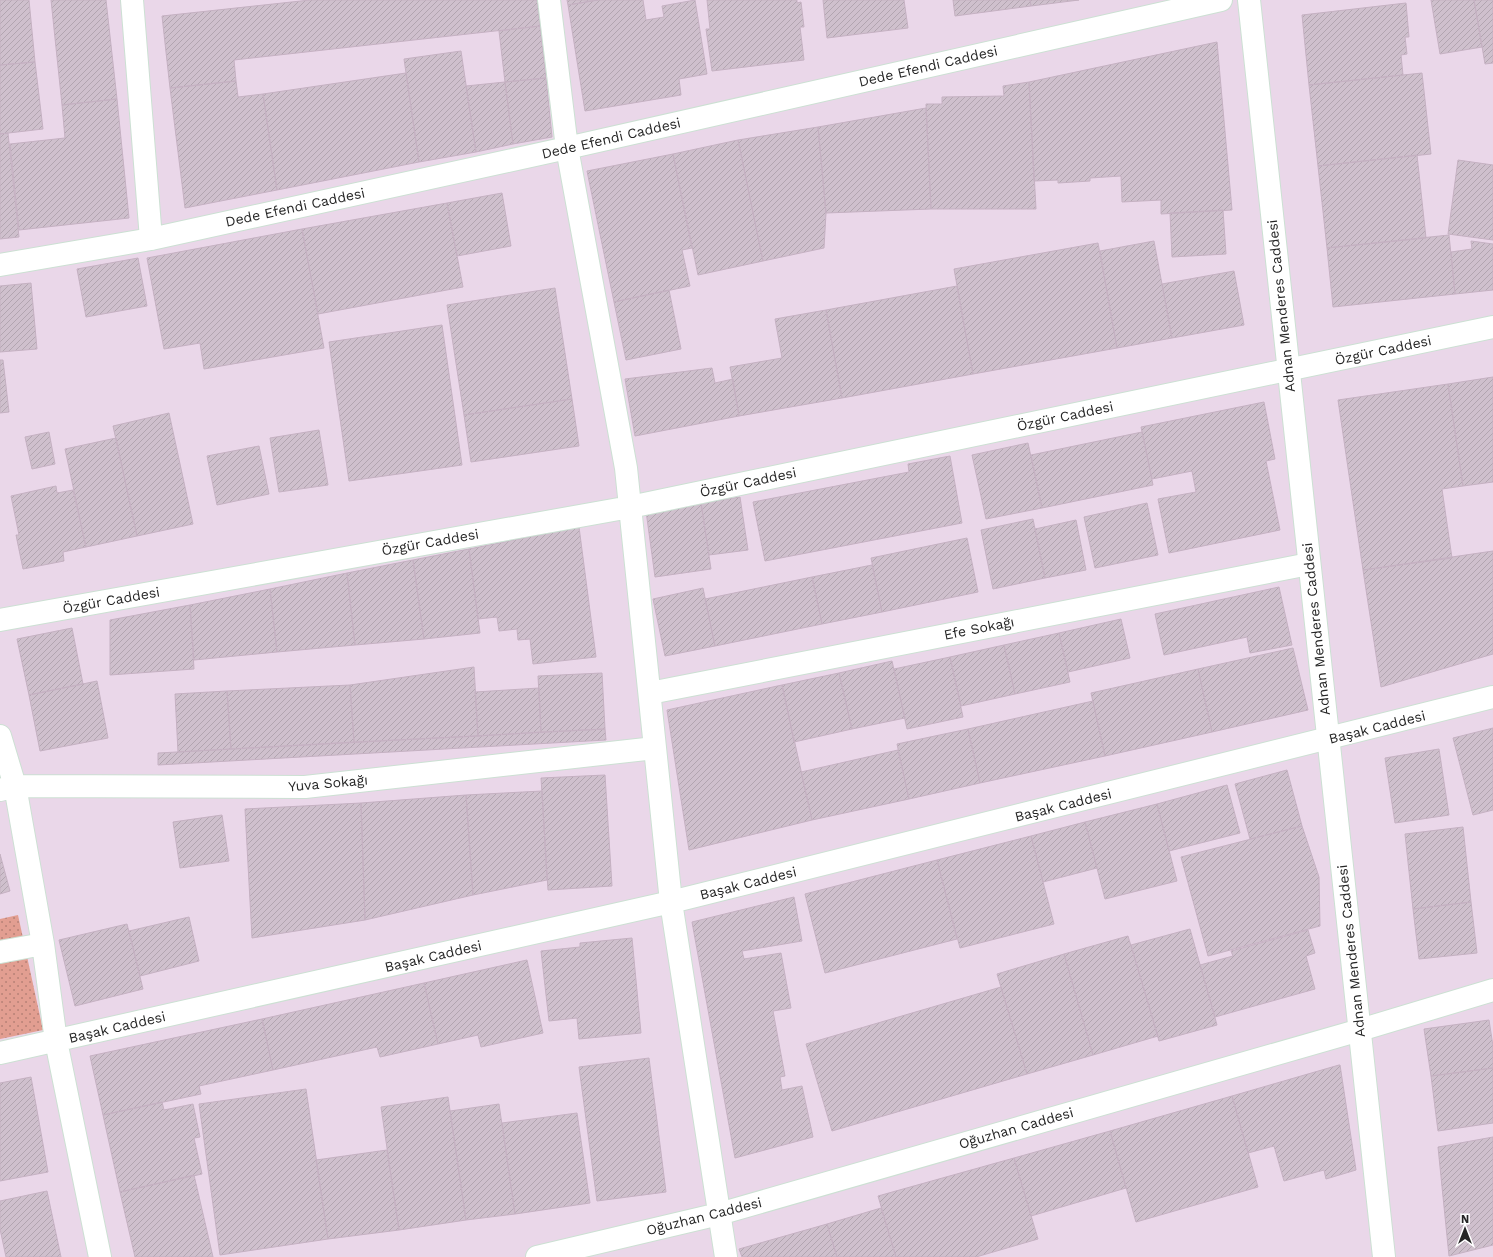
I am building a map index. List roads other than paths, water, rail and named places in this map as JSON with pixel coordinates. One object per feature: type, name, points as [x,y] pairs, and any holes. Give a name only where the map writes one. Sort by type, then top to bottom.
[{"type":"street","points":[[137,0],[151,239]]},
{"type":"street","points":[[549,0],[567,148],[626,468],[671,902],[726,1257]]},
{"type":"street","name":"Dede Efendi Caddesi","points":[[0,265],[151,239],[567,148],[1221,0]]},
{"type":"street","name":"Adnan Menderes Caddesi","points":[[1249,0],[1384,1257]]},
{"type":"street","name":"Özgür Caddesi","points":[[0,620],[630,506],[1493,327]]},
{"type":"street","name":"Efe Sokağı","points":[[650,693],[1309,564]]},
{"type":"street","name":"Başak Caddesi","points":[[0,1053],[671,902],[1493,697]]},
{"type":"street","points":[[0,736],[7,788],[43,944],[56,1041],[100,1257]]},
{"type":"street","name":"Yuva Sokağı","points":[[7,788],[305,787],[655,748]]},
{"type":"street","points":[[0,952],[43,944]]},
{"type":"street","name":"Oğuzhan Caddesi","points":[[537,1257],[719,1214],[1360,1030],[1493,990]]}]
